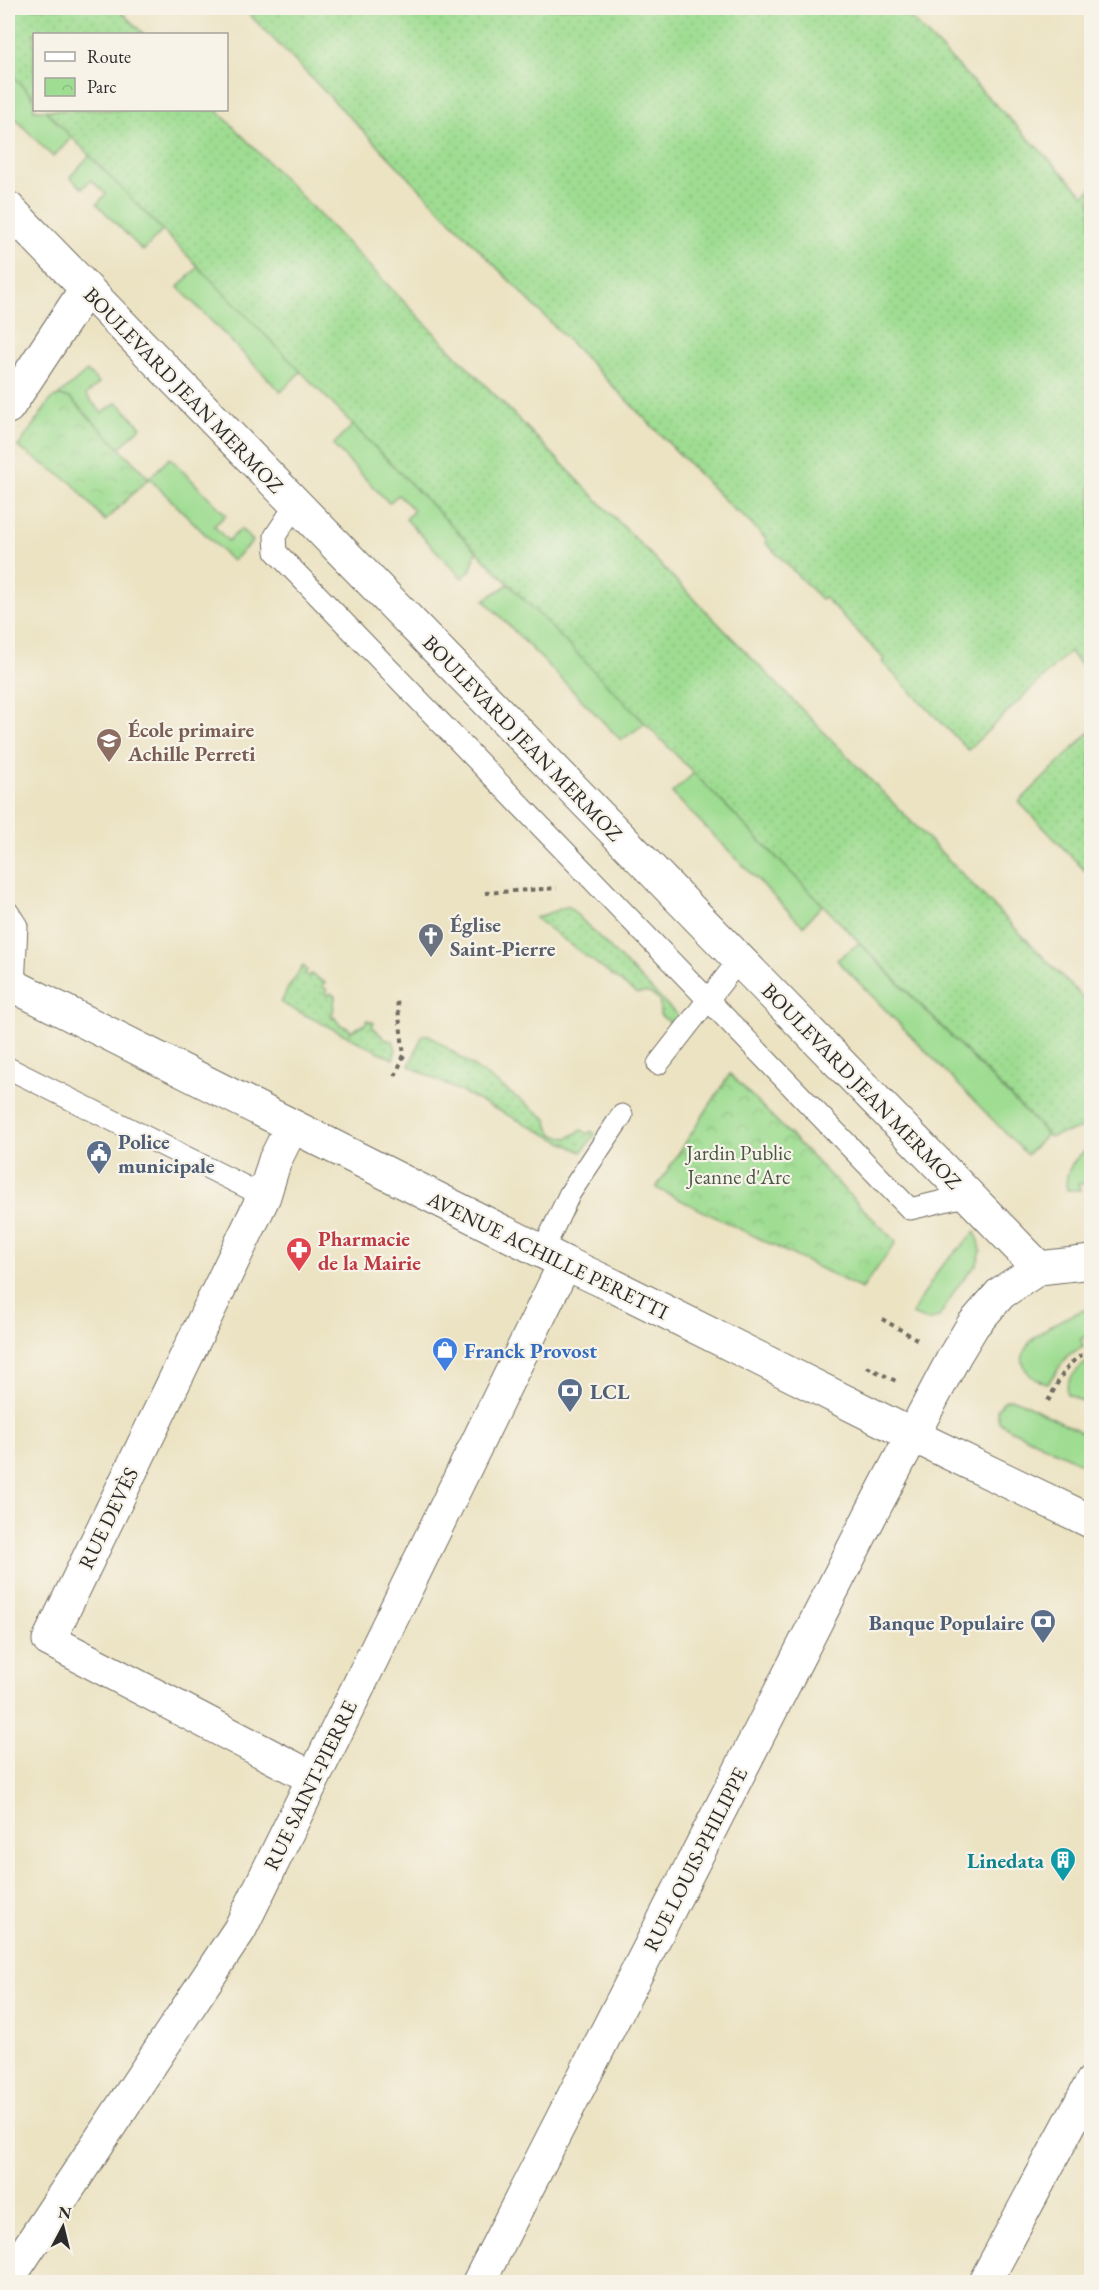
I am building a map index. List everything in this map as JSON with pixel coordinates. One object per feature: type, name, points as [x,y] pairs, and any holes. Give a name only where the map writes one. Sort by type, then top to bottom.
[{"type":"street","name":"BOULEVARD JEAN MERMOZ","points":[[8,208],[1039,1268]]},
{"type":"street","points":[[8,407],[86,289]]},
{"type":"street","name":"AVENUE ACHILLE PERETTI","points":[[11,985],[553,1258],[1092,1522]]},
{"type":"street","name":"RUE DEVÈS","points":[[292,1126],[275,1160],[264,1196],[49,1640],[313,1778]]},
{"type":"street","name":"RUE SAINT-PIERRE","points":[[8,2279],[240,1929],[313,1778],[553,1258]]},
{"type":"street","points":[[1039,1268],[1092,1262]]},
{"type":"street","name":"RUE LOUIS-PHILIPPE","points":[[479,2283],[867,1522],[955,1355],[973,1325],[1001,1293],[1039,1268]]},
{"type":"street","points":[[985,2283],[1092,2082]]},
{"type":"lane","points":[[296,504],[275,536],[276,552],[910,1209],[969,1195]]},
{"type":"lane","points":[[8,912],[17,926],[11,985]]},
{"type":"lane","points":[[658,1064],[739,960]]},
{"type":"lane","points":[[8,1068],[264,1196]]},
{"type":"lane","points":[[553,1258],[570,1193],[622,1115]]},
{"type":"path","points":[[485,893],[564,888]]},
{"type":"path","points":[[395,1076],[404,1055],[397,1001]]},
{"type":"path","points":[[882,1319],[923,1343]]},
{"type":"path","points":[[1048,1401],[1065,1370],[1082,1353],[1092,1351]]},
{"type":"green space","points":[[8,8],[117,8],[143,33],[33,33],[33,97],[8,71]]},
{"type":"green space","points":[[243,8],[901,8],[1084,195],[1091,189],[1091,675],[1069,652],[968,750],[882,662],[884,659],[824,597],[821,599],[765,542],[767,540],[738,511],[736,512]]},
{"type":"green space","points":[[8,71],[33,97],[33,111],[46,111],[72,137],[53,157],[8,111]]},
{"type":"green space","points":[[46,111],[218,111],[1091,1006],[1091,1126],[1049,1137]]},
{"type":"green space","points":[[90,155],[163,230],[143,251],[97,204],[106,194],[91,180],[82,188],[70,177]]},
{"type":"green space","points":[[199,266],[301,371],[281,392],[178,287]]},
{"type":"green space","points":[[87,371],[99,383],[86,395],[102,413],[117,402],[141,427],[119,448],[70,398],[58,396]]},
{"type":"green space","points":[[58,396],[70,398],[149,478],[105,521],[72,483],[18,447],[51,399]]},
{"type":"green space","points":[[353,425],[477,550],[470,571],[462,578],[406,519],[414,510],[398,495],[389,503],[333,445]]},
{"type":"green space","points":[[170,458],[226,515],[214,526],[228,541],[241,529],[253,541],[232,561],[149,478]]},
{"type":"green space","points":[[509,584],[646,723],[621,740],[484,600]]},
{"type":"green space","points":[[1091,731],[1091,877],[1019,802]]},
{"type":"green space","points":[[694,773],[823,904],[803,926],[672,793]]},
{"type":"green space","points":[[568,906],[680,1018],[675,1026],[660,1015],[660,1002],[655,997],[647,993],[637,994],[535,918]]},
{"type":"green space","points":[[859,943],[1047,1134],[1027,1155],[837,960]]},
{"type":"green space","points":[[303,966],[309,977],[311,974],[325,983],[322,986],[327,990],[325,993],[328,996],[331,993],[335,996],[333,1013],[330,1014],[332,1018],[334,1017],[340,1025],[349,1028],[350,1032],[365,1024],[367,1020],[374,1023],[372,1027],[383,1037],[393,1041],[396,1050],[393,1059],[281,1003]]},
{"type":"green space","points":[[423,1035],[429,1035],[547,1119],[548,1127],[554,1135],[568,1138],[582,1130],[588,1134],[591,1131],[595,1134],[582,1152],[409,1066]]},
{"type":"green space","name":"Jardin Public Jeanne d'Arc","points":[[730,1074],[896,1242],[862,1289],[656,1188]]},
{"type":"green space","points":[[1091,1147],[1091,1183],[1078,1184],[1080,1190],[1067,1190],[1069,1170],[1080,1155]]},
{"type":"green space","points":[[975,1232],[981,1251],[977,1264],[957,1287],[939,1317],[928,1321],[912,1314],[939,1269]]},
{"type":"green space","points":[[1091,1308],[1091,1334],[1081,1339],[1083,1347],[1068,1355],[1048,1383],[1032,1376],[1025,1368],[1023,1358],[1026,1348],[1034,1338],[1058,1322]]},
{"type":"green space","points":[[1091,1359],[1091,1406],[1067,1394],[1066,1389],[1074,1374]]},
{"type":"green space","points":[[1011,1399],[1091,1437],[1091,1468],[999,1422],[997,1410],[1004,1401]]},
{"type":"place","name":"École primaire Achille Perreti","points":[[109,764]]},
{"type":"place","name":"Église Saint-Pierre","points":[[431,959]]},
{"type":"place","name":"Police municipale","points":[[99,1176]]},
{"type":"place","name":"Pharmacie de la Mairie","points":[[299,1273]]},
{"type":"place","name":"Franck Provost","points":[[445,1373]]},
{"type":"place","name":"LCL","points":[[570,1414]]},
{"type":"place","name":"Banque Populaire","points":[[1043,1645]]},
{"type":"place","name":"Linedata","points":[[1063,1883]]}]
